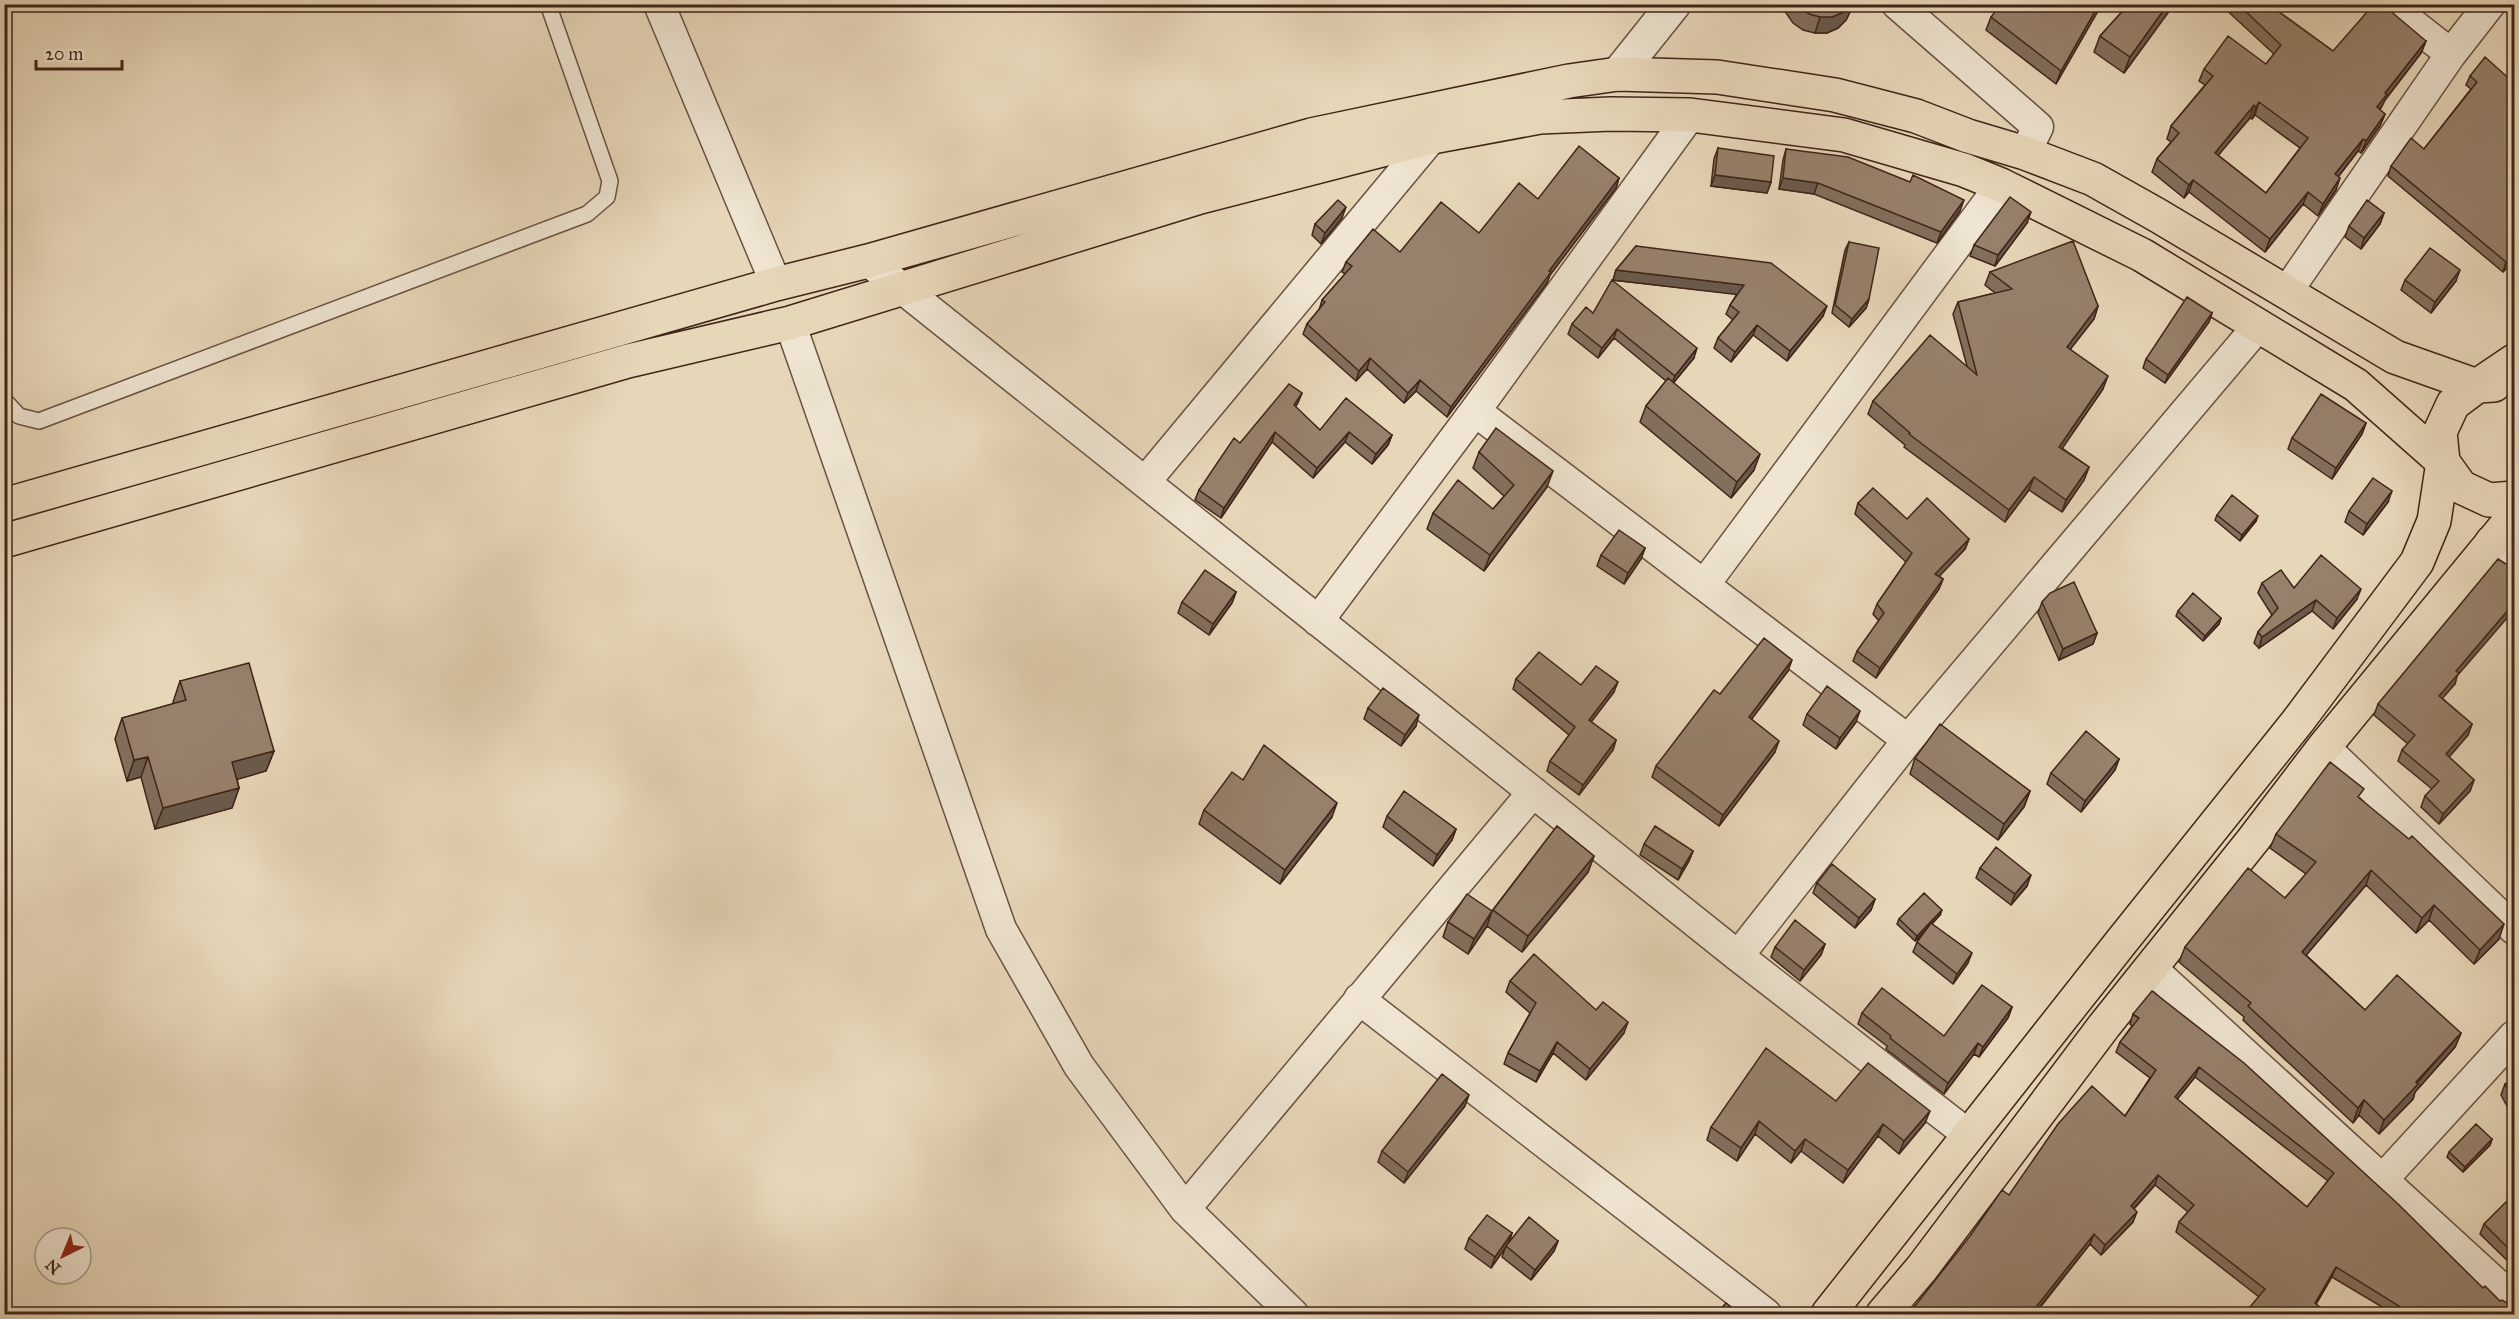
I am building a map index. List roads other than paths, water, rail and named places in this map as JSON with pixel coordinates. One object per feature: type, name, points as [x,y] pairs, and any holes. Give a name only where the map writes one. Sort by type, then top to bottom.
[{"type":"main road","points":[[4,505],[776,284],[868,261],[1311,135],[1569,81],[1618,74],[1717,77],[1835,94],[1916,116],[1968,136],[2025,153],[2093,179],[2395,357],[2477,386],[2508,383],[2514,386]]},
{"type":"main road","points":[[4,541],[617,364],[790,323],[1200,197],[1432,137],[1540,117],[1611,114],[1690,115],[1844,135],[1964,170],[2001,185],[2142,255],[2356,385],[2443,462],[2461,487],[2489,500],[2514,498]]},
{"type":"main road","points":[[1828,1314],[2298,722],[2417,562],[2434,521],[2443,462],[2440,432],[2452,404],[2514,361]]},
{"type":"main road","points":[[1882,1314],[1922,1268],[2103,1026],[2253,840],[2324,747],[2503,552],[2514,516]]},
{"type":"street","points":[[659,4],[776,284]]},
{"type":"street","points":[[1618,74],[1674,4]]},
{"type":"street","points":[[1897,4],[2038,127],[2025,153]]},
{"type":"street","points":[[2387,4],[2451,54]]},
{"type":"street","points":[[2286,293],[2451,54],[2490,4]]},
{"type":"street","points":[[1318,621],[1475,411],[1690,115]]},
{"type":"street","points":[[1145,482],[1432,137]]},
{"type":"street","points":[[1704,585],[2001,185]]},
{"type":"street","points":[[868,261],[1738,956],[1970,1136]]},
{"type":"street","points":[[790,323],[1001,929],[1079,1066],[1185,1209],[1293,1314]]},
{"type":"street","points":[[1738,956],[1908,740],[2259,325]]},
{"type":"street","points":[[1475,411],[1908,740]]},
{"type":"street","points":[[2324,747],[2514,929]]},
{"type":"street","points":[[1185,1209],[1533,792]]},
{"type":"street","points":[[2151,968],[2514,1300]]},
{"type":"street","points":[[1359,999],[1766,1314]]},
{"type":"street","points":[[2383,1179],[2514,1036]]},
{"type":"lane","points":[[4,400],[19,416],[39,421],[588,214],[607,197],[610,181],[548,4]]}]
